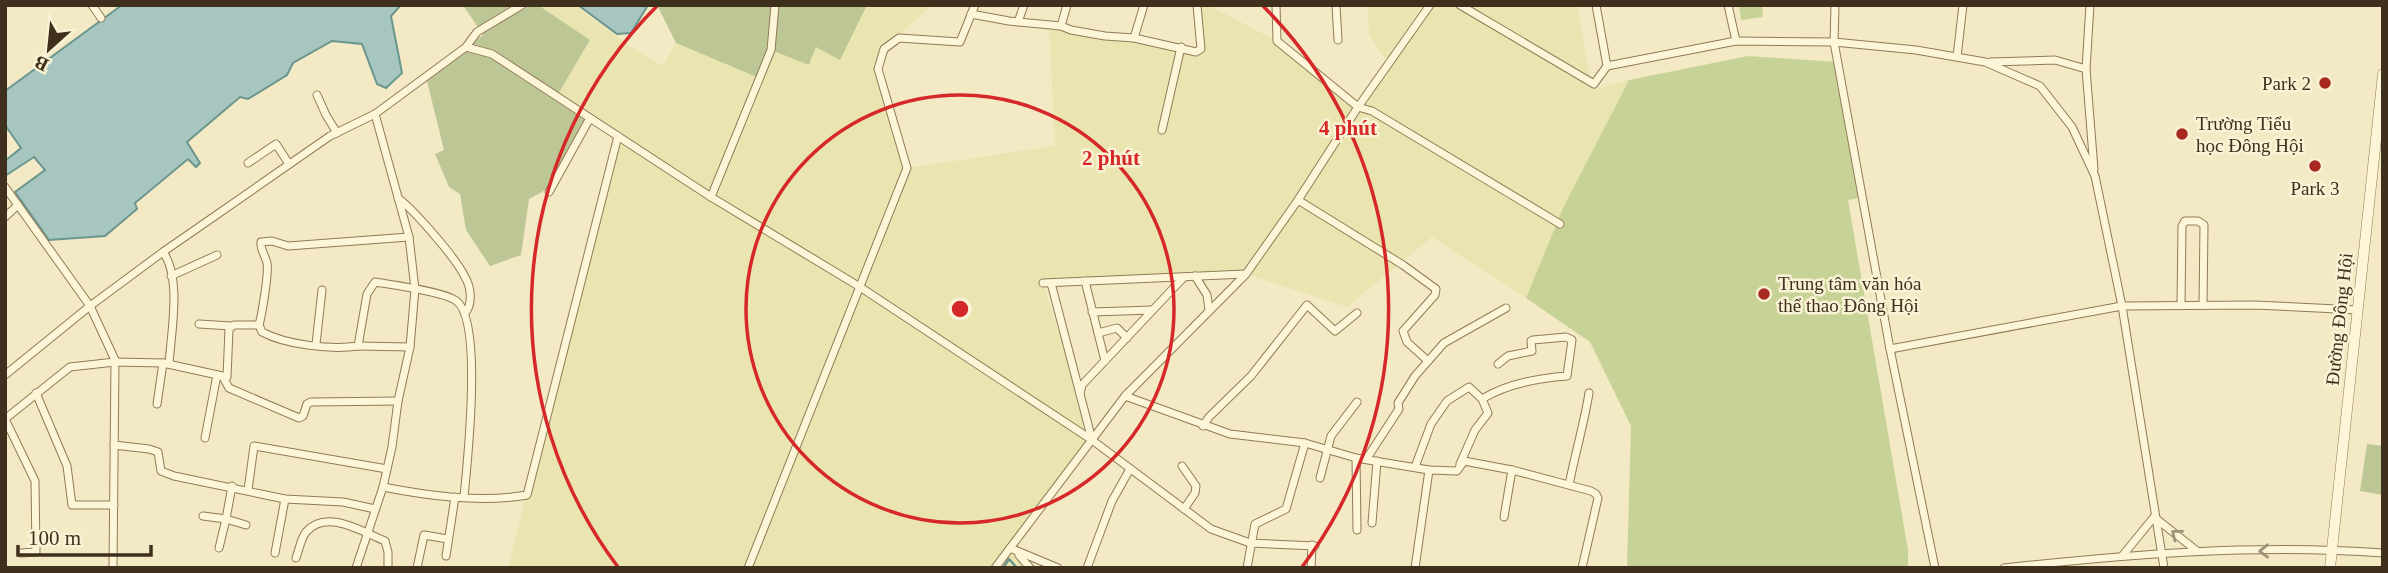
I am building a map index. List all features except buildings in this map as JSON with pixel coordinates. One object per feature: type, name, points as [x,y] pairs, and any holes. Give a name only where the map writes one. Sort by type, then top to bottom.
[{"type":"street","points":[[92,5],[101,18]]},
{"type":"street","points":[[5,375],[90,306],[163,252],[337,132],[375,114],[466,47],[477,32],[522,5]]},
{"type":"street","points":[[711,197],[771,50],[775,5]]},
{"type":"street","points":[[748,568],[907,168],[878,69],[884,49],[899,38],[960,42],[975,5]]},
{"type":"street","points":[[1018,22],[1024,5]]},
{"type":"street","points":[[1061,26],[1067,5]]},
{"type":"street","points":[[1134,38],[1144,5]]},
{"type":"street","points":[[971,14],[1134,38],[1196,52],[1201,50],[1197,5]]},
{"type":"street","points":[[1276,5],[1278,41],[1358,107],[1372,111],[1560,223]]},
{"type":"street","points":[[1336,5],[1338,40]]},
{"type":"street","points":[[995,568],[1014,550],[1125,396],[1246,274],[1430,5]]},
{"type":"street","points":[[1460,5],[1594,84],[1607,66],[1736,41],[1834,41],[1985,62],[2055,60],[2086,69]]},
{"type":"street","points":[[1596,5],[1607,66]]},
{"type":"street","points":[[1728,5],[1736,41]]},
{"type":"street","points":[[1835,5],[1834,41],[1935,568]]},
{"type":"street","points":[[1957,57],[1963,5]]},
{"type":"street","points":[[2090,5],[2086,69],[2095,176],[2122,306],[2164,568]]},
{"type":"street","points":[[466,47],[492,54],[711,197],[860,287],[1092,440],[1211,529],[1250,543],[1313,546],[1311,568]]},
{"type":"street","points":[[1162,130],[1181,47]]},
{"type":"street","points":[[1985,62],[2040,86],[2072,127],[2095,176]]},
{"type":"street","name":"Đường Đông Hội","points":[[2330,568],[2383,74]]},
{"type":"street","points":[[317,95],[337,132]]},
{"type":"street","points":[[356,568],[387,469],[410,347],[415,289],[408,237],[375,114]]},
{"type":"street","points":[[549,191],[590,118]]},
{"type":"street","points":[[383,487],[455,497],[512,498],[527,495],[618,136]]},
{"type":"street","points":[[248,163],[276,144],[289,164]]},
{"type":"street","points":[[5,187],[90,306],[115,362],[113,568]]},
{"type":"street","points":[[398,198],[423,223],[465,276],[470,304],[465,313]]},
{"type":"street","points":[[1298,200],[1403,265],[1436,289],[1435,295],[1404,331],[1407,342],[1428,362]]},
{"type":"street","points":[[5,217],[18,205]]},
{"type":"street","points":[[2181,305],[2182,226],[2185,221],[2198,220],[2204,225],[2203,305]]},
{"type":"street","points":[[408,237],[307,245],[260,242],[268,265],[259,325],[262,332],[276,339],[345,348],[410,347]]},
{"type":"street","points":[[157,404],[174,313],[171,276],[163,252]]},
{"type":"street","points":[[171,276],[216,255]]},
{"type":"street","points":[[1092,440],[1047,283],[1246,274]]},
{"type":"street","points":[[1195,276],[1207,295],[1209,310]]},
{"type":"street","points":[[1080,394],[1082,385],[1184,277]]},
{"type":"street","points":[[1085,281],[1105,361]]},
{"type":"street","points":[[358,346],[367,294],[375,282],[456,300],[465,313],[473,402],[464,497]]},
{"type":"street","points":[[316,344],[322,290]]},
{"type":"street","points":[[1203,426],[1251,376],[1307,305],[1335,331],[1357,313]]},
{"type":"street","points":[[1891,349],[2122,306],[2203,305],[2358,310]]},
{"type":"street","points":[[1367,458],[1399,408],[1398,403],[1444,343],[1506,308]]},
{"type":"street","points":[[1093,312],[1152,310]]},
{"type":"street","points":[[1117,328],[1119,311]]},
{"type":"street","points":[[198,324],[259,325]]},
{"type":"street","points":[[21,553],[36,552],[35,481],[5,419],[71,367],[115,362],[166,363],[228,376],[228,334],[231,326]]},
{"type":"street","points":[[1117,328],[1127,338]]},
{"type":"street","points":[[1098,333],[1117,328]]},
{"type":"street","points":[[1482,399],[1519,384],[1567,376],[1572,340],[1566,337],[1533,340],[1532,351],[1508,356],[1498,364]]},
{"type":"street","points":[[220,376],[229,388],[299,418],[303,416],[310,402],[398,401]]},
{"type":"street","points":[[205,438],[220,376]]},
{"type":"street","points":[[1415,467],[1431,424],[1447,401],[1469,387],[1482,399],[1488,413],[1475,430],[1457,471]]},
{"type":"street","points":[[36,393],[68,466],[72,505],[114,505]]},
{"type":"street","points":[[1569,485],[1589,393]]},
{"type":"street","points":[[1125,396],[1230,434],[1305,443],[1356,458],[1429,470],[1457,471]]},
{"type":"street","points":[[1320,478],[1331,436],[1357,402]]},
{"type":"street","points":[[1247,568],[1255,524],[1286,509],[1305,443]]},
{"type":"street","points":[[114,445],[158,452],[161,471],[285,499],[343,502],[376,509]]},
{"type":"street","points":[[248,490],[254,446],[387,469]]},
{"type":"street","points":[[1356,458],[1357,530]]},
{"type":"street","points":[[1372,523],[1377,461]]},
{"type":"street","points":[[1457,471],[1464,461],[1512,470],[1596,494],[1598,498],[1582,568]]},
{"type":"street","points":[[1182,466],[1196,486],[1195,493],[1184,509]]},
{"type":"street","points":[[1087,568],[1112,501],[1130,469]]},
{"type":"street","points":[[1415,568],[1429,470]]},
{"type":"street","points":[[1504,517],[1512,470]]},
{"type":"street","points":[[219,548],[232,486]]},
{"type":"street","points":[[446,556],[455,497]]},
{"type":"street","points":[[275,552],[285,499]]},
{"type":"street","points":[[203,516],[246,525]]},
{"type":"street","points":[[2154,517],[2198,552]]},
{"type":"street","points":[[2123,555],[2154,517]]},
{"type":"street","points":[[296,558],[306,532],[319,522],[341,523],[385,541],[388,568]]},
{"type":"street","points":[[417,568],[424,535],[448,539]]},
{"type":"street","points":[[1014,550],[1030,568]]},
{"type":"street","points":[[1014,550],[1058,568]]},
{"type":"street","points":[[2004,568],[2160,552],[2332,550],[2383,553]]},
{"type":"shaded area","points":[[538,5],[575,5],[630,46],[663,66],[676,43],[759,78],[771,50],[810,65],[816,47],[840,59],[867,5],[932,5],[884,49],[878,69],[907,168],[1055,146],[1049,25],[1201,50],[1197,5],[1208,5],[1277,41],[1358,107],[1430,5],[1577,5],[1592,90],[1629,80],[1563,208],[1526,298],[1432,237],[1347,307],[1246,274],[1043,283],[1092,440],[1011,548],[1027,568],[508,568],[617,139],[1042,408],[557,96],[590,41]]},
{"type":"shaded area","points":[[1368,5],[1423,5],[1386,60],[1369,34]]},
{"type":"green space","points":[[463,5],[538,5],[590,40],[557,96],[590,118],[551,187],[529,199],[521,255],[490,266],[466,230],[460,194],[449,187],[435,154],[444,150],[426,77],[483,35]]},
{"type":"green space","points":[[657,5],[867,5],[840,60],[816,47],[809,65],[771,50],[759,78],[676,43]]},
{"type":"green space","points":[[1739,5],[1762,5],[1763,17],[1741,20]]},
{"type":"green space","points":[[1748,56],[1838,62],[1863,197],[1848,200],[1908,550],[1908,568],[1627,568],[1631,426],[1590,342],[1526,298],[1563,208],[1629,80]]},
{"type":"green space","points":[[2367,444],[2383,446],[2383,495],[2360,491]]},
{"type":"water","points":[[122,5],[401,5],[391,16],[402,73],[386,88],[377,84],[362,44],[332,41],[293,63],[287,75],[248,99],[240,97],[187,142],[200,163],[196,167],[188,159],[135,203],[137,209],[105,236],[49,240],[15,192],[45,170],[34,157],[5,176],[5,161],[21,148],[5,125],[5,91]]},
{"type":"water","points":[[578,5],[648,5],[631,33],[617,34]]},
{"type":"waterway","points":[[1003,568],[1009,559],[1017,568]]},
{"type":"place","name":"Park 2","points":[[2325,83]]},
{"type":"place","name":"Trường Tiểu học Đông Hội","points":[[2182,134]]},
{"type":"place","name":"Park 3","points":[[2315,166]]},
{"type":"place","name":"Trung tâm văn hóa thể thao Đông Hội","points":[[1764,294]]}]
